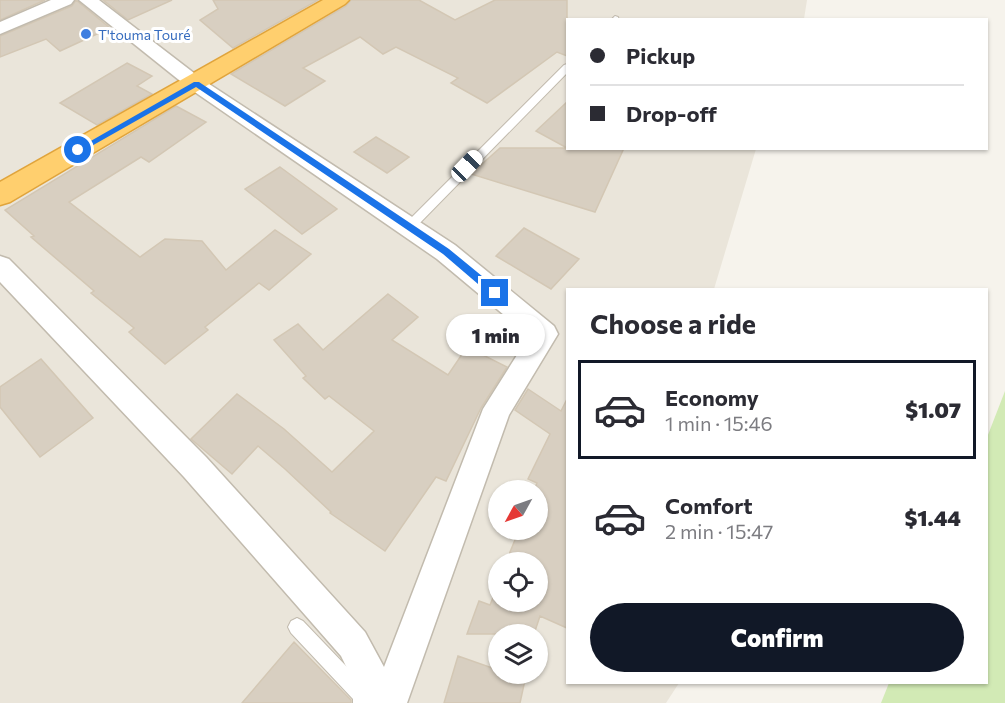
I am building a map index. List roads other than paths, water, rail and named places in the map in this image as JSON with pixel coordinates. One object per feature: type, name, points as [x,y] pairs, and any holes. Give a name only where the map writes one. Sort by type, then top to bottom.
[{"type":"highway","points":[[0,195],[338,0]]},
{"type":"street","points":[[0,29],[65,0]]},
{"type":"street","points":[[88,0],[196,84],[446,252],[545,334],[497,409],[389,703]]},
{"type":"street","points":[[0,266],[195,467],[353,644],[383,703]]},
{"type":"lane","points":[[409,227],[566,68]]},
{"type":"lane","points":[[297,627],[362,695],[362,703]]},
{"type":"place","name":"T'touma Touré","points":[[86,34]]}]
